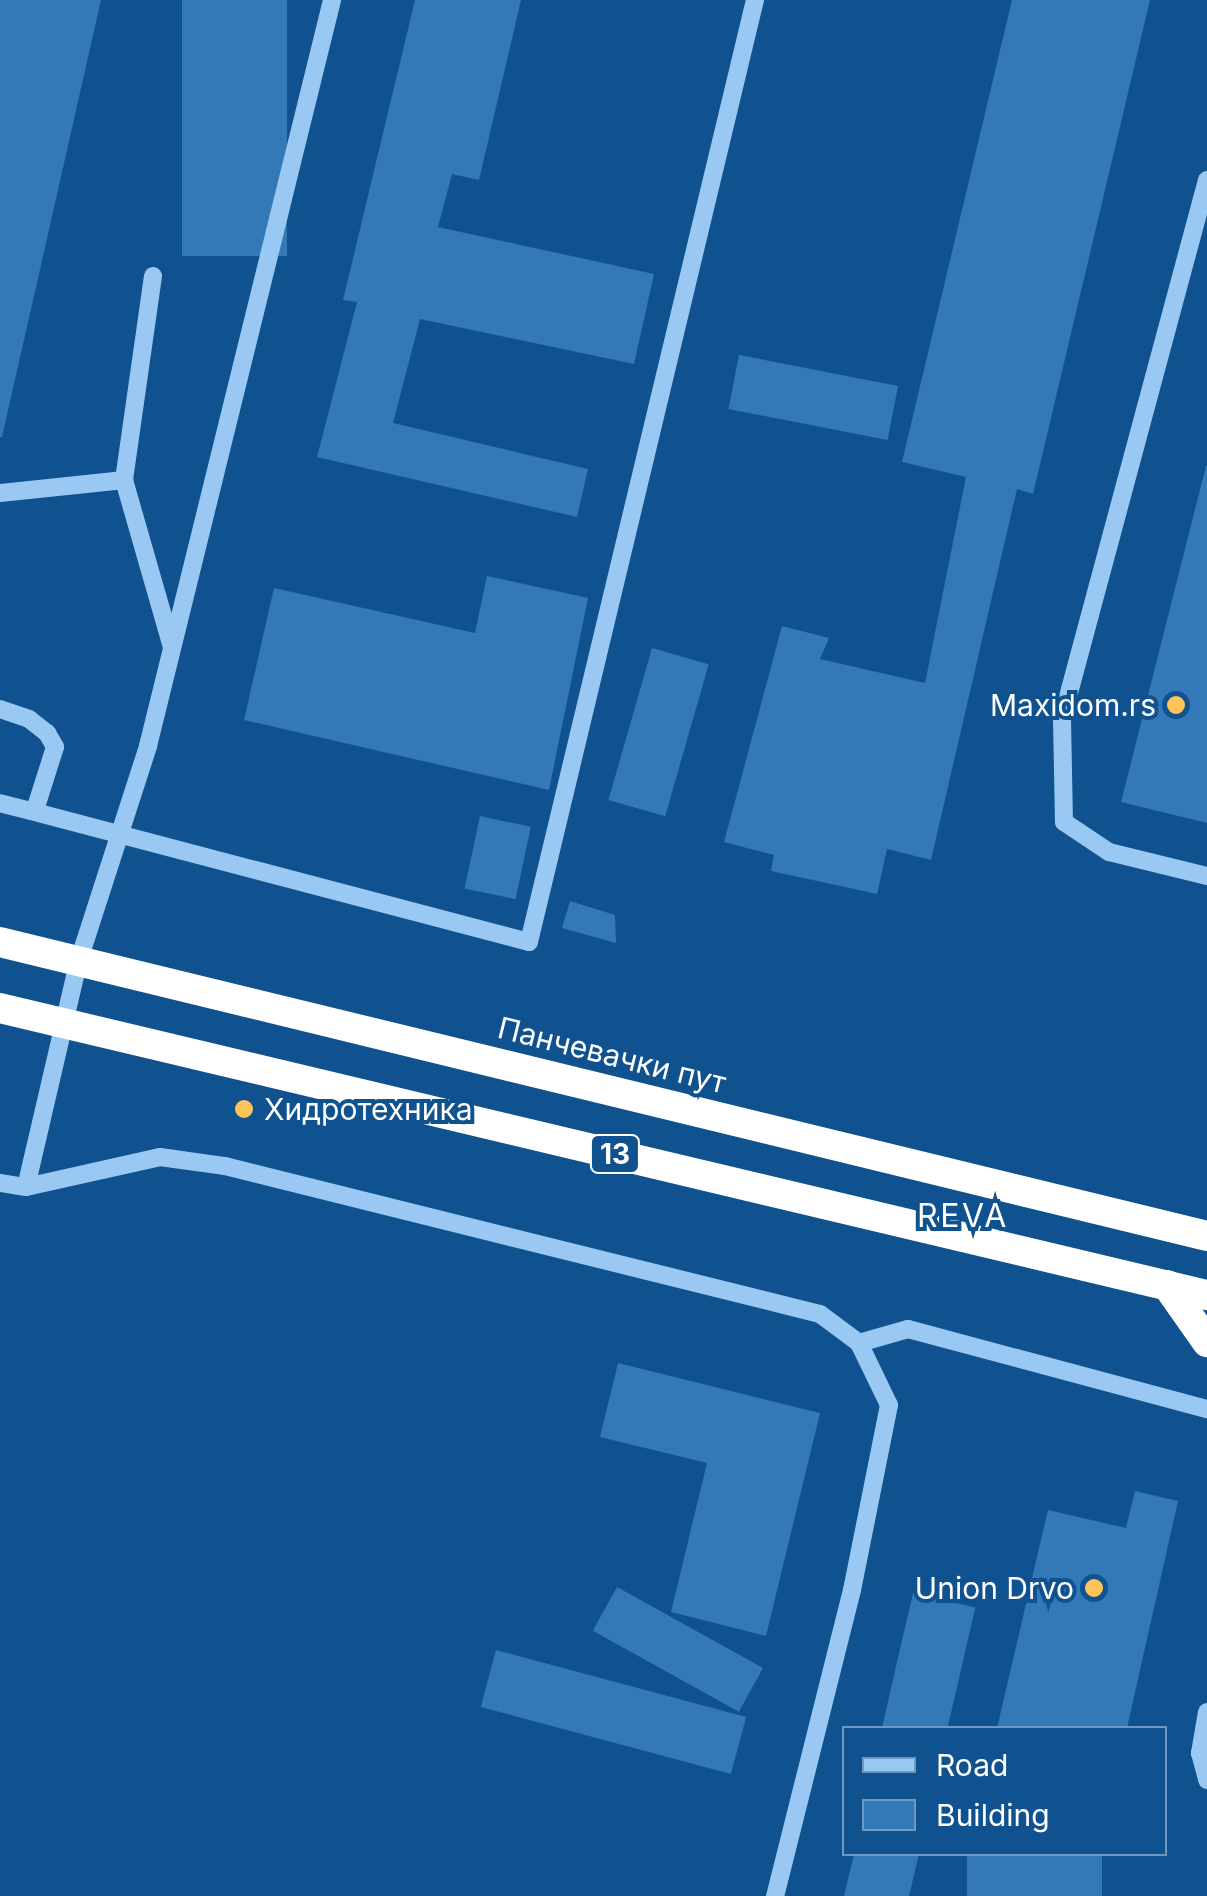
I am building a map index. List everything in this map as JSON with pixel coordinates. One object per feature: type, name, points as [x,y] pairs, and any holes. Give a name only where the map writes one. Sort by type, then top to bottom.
[{"type":"highway","name":"Панчевачки пут","points":[[0,942],[1207,1236]]},
{"type":"highway","name":"13","points":[[0,1008],[1207,1295]]},
{"type":"highway","points":[[1167,1285],[1207,1342]]},
{"type":"street","points":[[26,1187],[79,960],[172,648],[332,0]]},
{"type":"street","points":[[0,804],[528,942],[754,0]]},
{"type":"street","points":[[1207,180],[1062,719],[1064,822],[1108,852],[1207,876]]},
{"type":"street","points":[[153,276],[124,480],[172,648]]},
{"type":"street","points":[[0,493],[124,480]]},
{"type":"street","points":[[0,710],[28,719],[48,733],[55,748],[41,800],[31,811]]},
{"type":"street","points":[[0,1183],[26,1187],[160,1157],[226,1166],[820,1314],[859,1343],[888,1405],[852,1590],[774,1896]]},
{"type":"street","points":[[859,1343],[908,1329],[1207,1409]]},
{"type":"street","points":[[1207,1712],[1200,1753],[1207,1780]]},
{"type":"building","points":[[0,0],[101,0],[2,437],[0,437]]},
{"type":"building","points":[[182,0],[287,0],[287,256],[182,256]]},
{"type":"building","points":[[415,0],[521,0],[479,180],[452,174],[438,227],[654,274],[634,364],[420,319],[393,423],[588,469],[577,517],[317,457],[357,302],[343,300]]},
{"type":"building","points":[[1012,0],[1150,0],[1033,494],[1017,489],[931,860],[887,849],[877,894],[771,871],[774,855],[724,842],[782,626],[829,638],[820,659],[925,683],[966,477],[902,462]]},
{"type":"building","points":[[739,355],[898,386],[888,440],[729,409]]},
{"type":"building","name":"Maxidom.rs","points":[[1207,466],[1207,823],[1121,802]]},
{"type":"building","points":[[487,576],[588,598],[549,790],[244,720],[274,588],[475,633]]},
{"type":"building","points":[[652,648],[709,664],[665,816],[608,800]]},
{"type":"building","points":[[480,816],[531,827],[515,899],[465,888]]},
{"type":"building","points":[[570,901],[615,915],[616,943],[562,928]]},
{"type":"building","points":[[618,1363],[820,1413],[766,1636],[671,1612],[707,1463],[600,1437]]},
{"type":"building","name":"Union Drvo","points":[[1135,1491],[1178,1501],[1127,1726],[997,1726],[1048,1510],[1126,1528]]},
{"type":"building","points":[[617,1587],[763,1668],[739,1712],[593,1631]]},
{"type":"building","points":[[913,1593],[975,1607],[948,1726],[882,1726]]},
{"type":"building","points":[[496,1650],[746,1717],[731,1774],[481,1707]]},
{"type":"building","points":[[854,1856],[919,1856],[909,1896],[844,1896]]},
{"type":"building","points":[[967,1856],[1102,1856],[1102,1896],[967,1896]]},
{"type":"place","name":"Maxidom.rs","points":[[1176,705]]},
{"type":"place","name":"Хидротехника","points":[[244,1109]]},
{"type":"place","name":"Union Drvo","points":[[1094,1588]]},
{"type":"district","name":"REVA","points":[[963,1216]]}]
